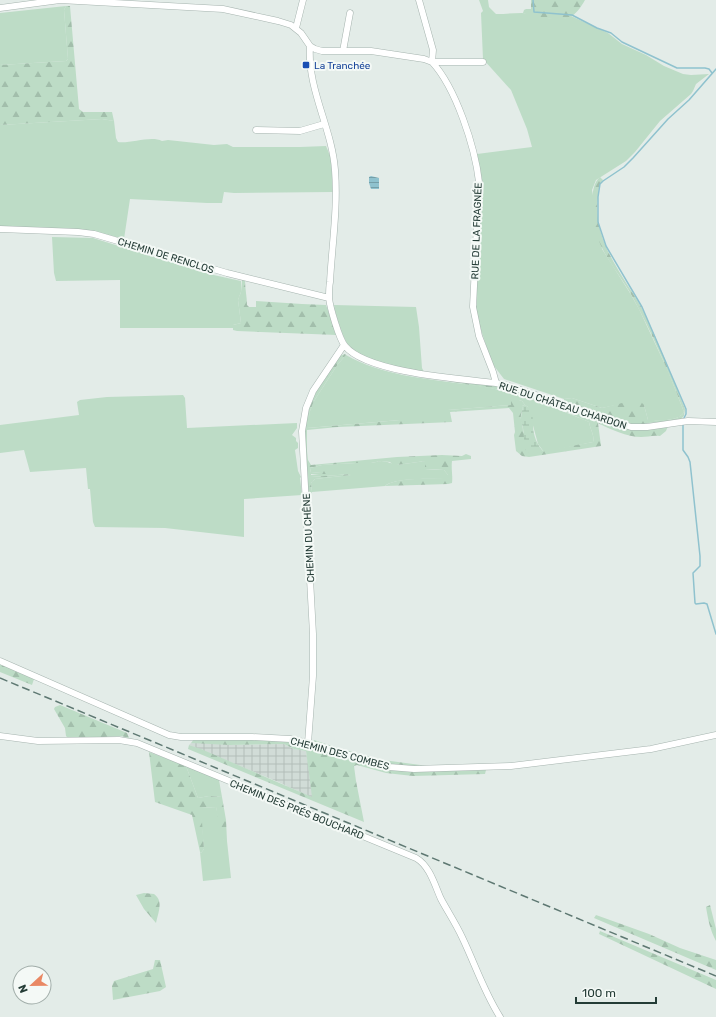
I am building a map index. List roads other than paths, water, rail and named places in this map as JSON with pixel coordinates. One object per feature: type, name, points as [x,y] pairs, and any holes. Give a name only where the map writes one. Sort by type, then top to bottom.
[{"type":"street","points":[[0,8],[60,0],[224,9],[278,21],[296,28],[310,46],[322,51],[371,51],[424,59],[432,62],[483,62]]},
{"type":"street","points":[[296,28],[303,0]]},
{"type":"street","points":[[419,0],[433,50],[432,62]]},
{"type":"street","points":[[344,51],[350,13]]},
{"type":"street","points":[[310,46],[311,70],[324,124],[333,153],[335,226],[329,298],[332,312],[344,346]]},
{"type":"street","name":"RUE DE LA FRAGNÉE","points":[[432,62],[440,72],[458,106],[478,171],[479,182],[473,306],[479,336],[496,383]]},
{"type":"street","points":[[256,130],[300,131],[324,124]]},
{"type":"street","name":"CHEMIN DE RENCLOS","points":[[0,229],[94,234],[227,273],[329,298]]},
{"type":"street","name":"RUE DU CHÂTEAU CHARDON","points":[[344,346],[359,358],[390,368],[496,383],[516,388],[631,427],[647,427],[682,422],[716,422]]},
{"type":"street","name":"CHEMIN DU CHÊNE","points":[[308,743],[313,676],[313,634],[302,430],[306,408],[313,391],[344,346]]},
{"type":"street","name":"CHEMIN DES COMBES","points":[[0,661],[169,734],[181,736],[272,737],[290,739],[389,766],[414,769],[454,769],[511,766],[633,752],[672,745],[716,734]]},
{"type":"street","name":"CHEMIN DES PRÉS BOUCHARD","points":[[0,736],[18,739],[52,741],[119,740],[137,743],[421,860],[461,935],[484,989],[500,1017]]},
{"type":"water","points":[[369,177],[379,178],[379,189],[371,189]]},
{"type":"waterway","points":[[533,0],[534,12],[572,15],[597,28],[611,33],[622,42],[677,68],[705,68],[709,69],[712,73]]},
{"type":"waterway","points":[[683,420],[686,414],[686,409],[642,307],[606,246],[598,222],[598,197],[600,184],[624,167],[668,119],[689,100],[716,69]]},
{"type":"waterway","points":[[683,424],[683,450],[690,462],[700,556],[700,566],[693,573],[695,603],[707,604],[716,634]]},
{"type":"railway","points":[[0,678],[716,976]]},
{"type":"place","name":"La Tranchée","points":[[306,65]]}]
